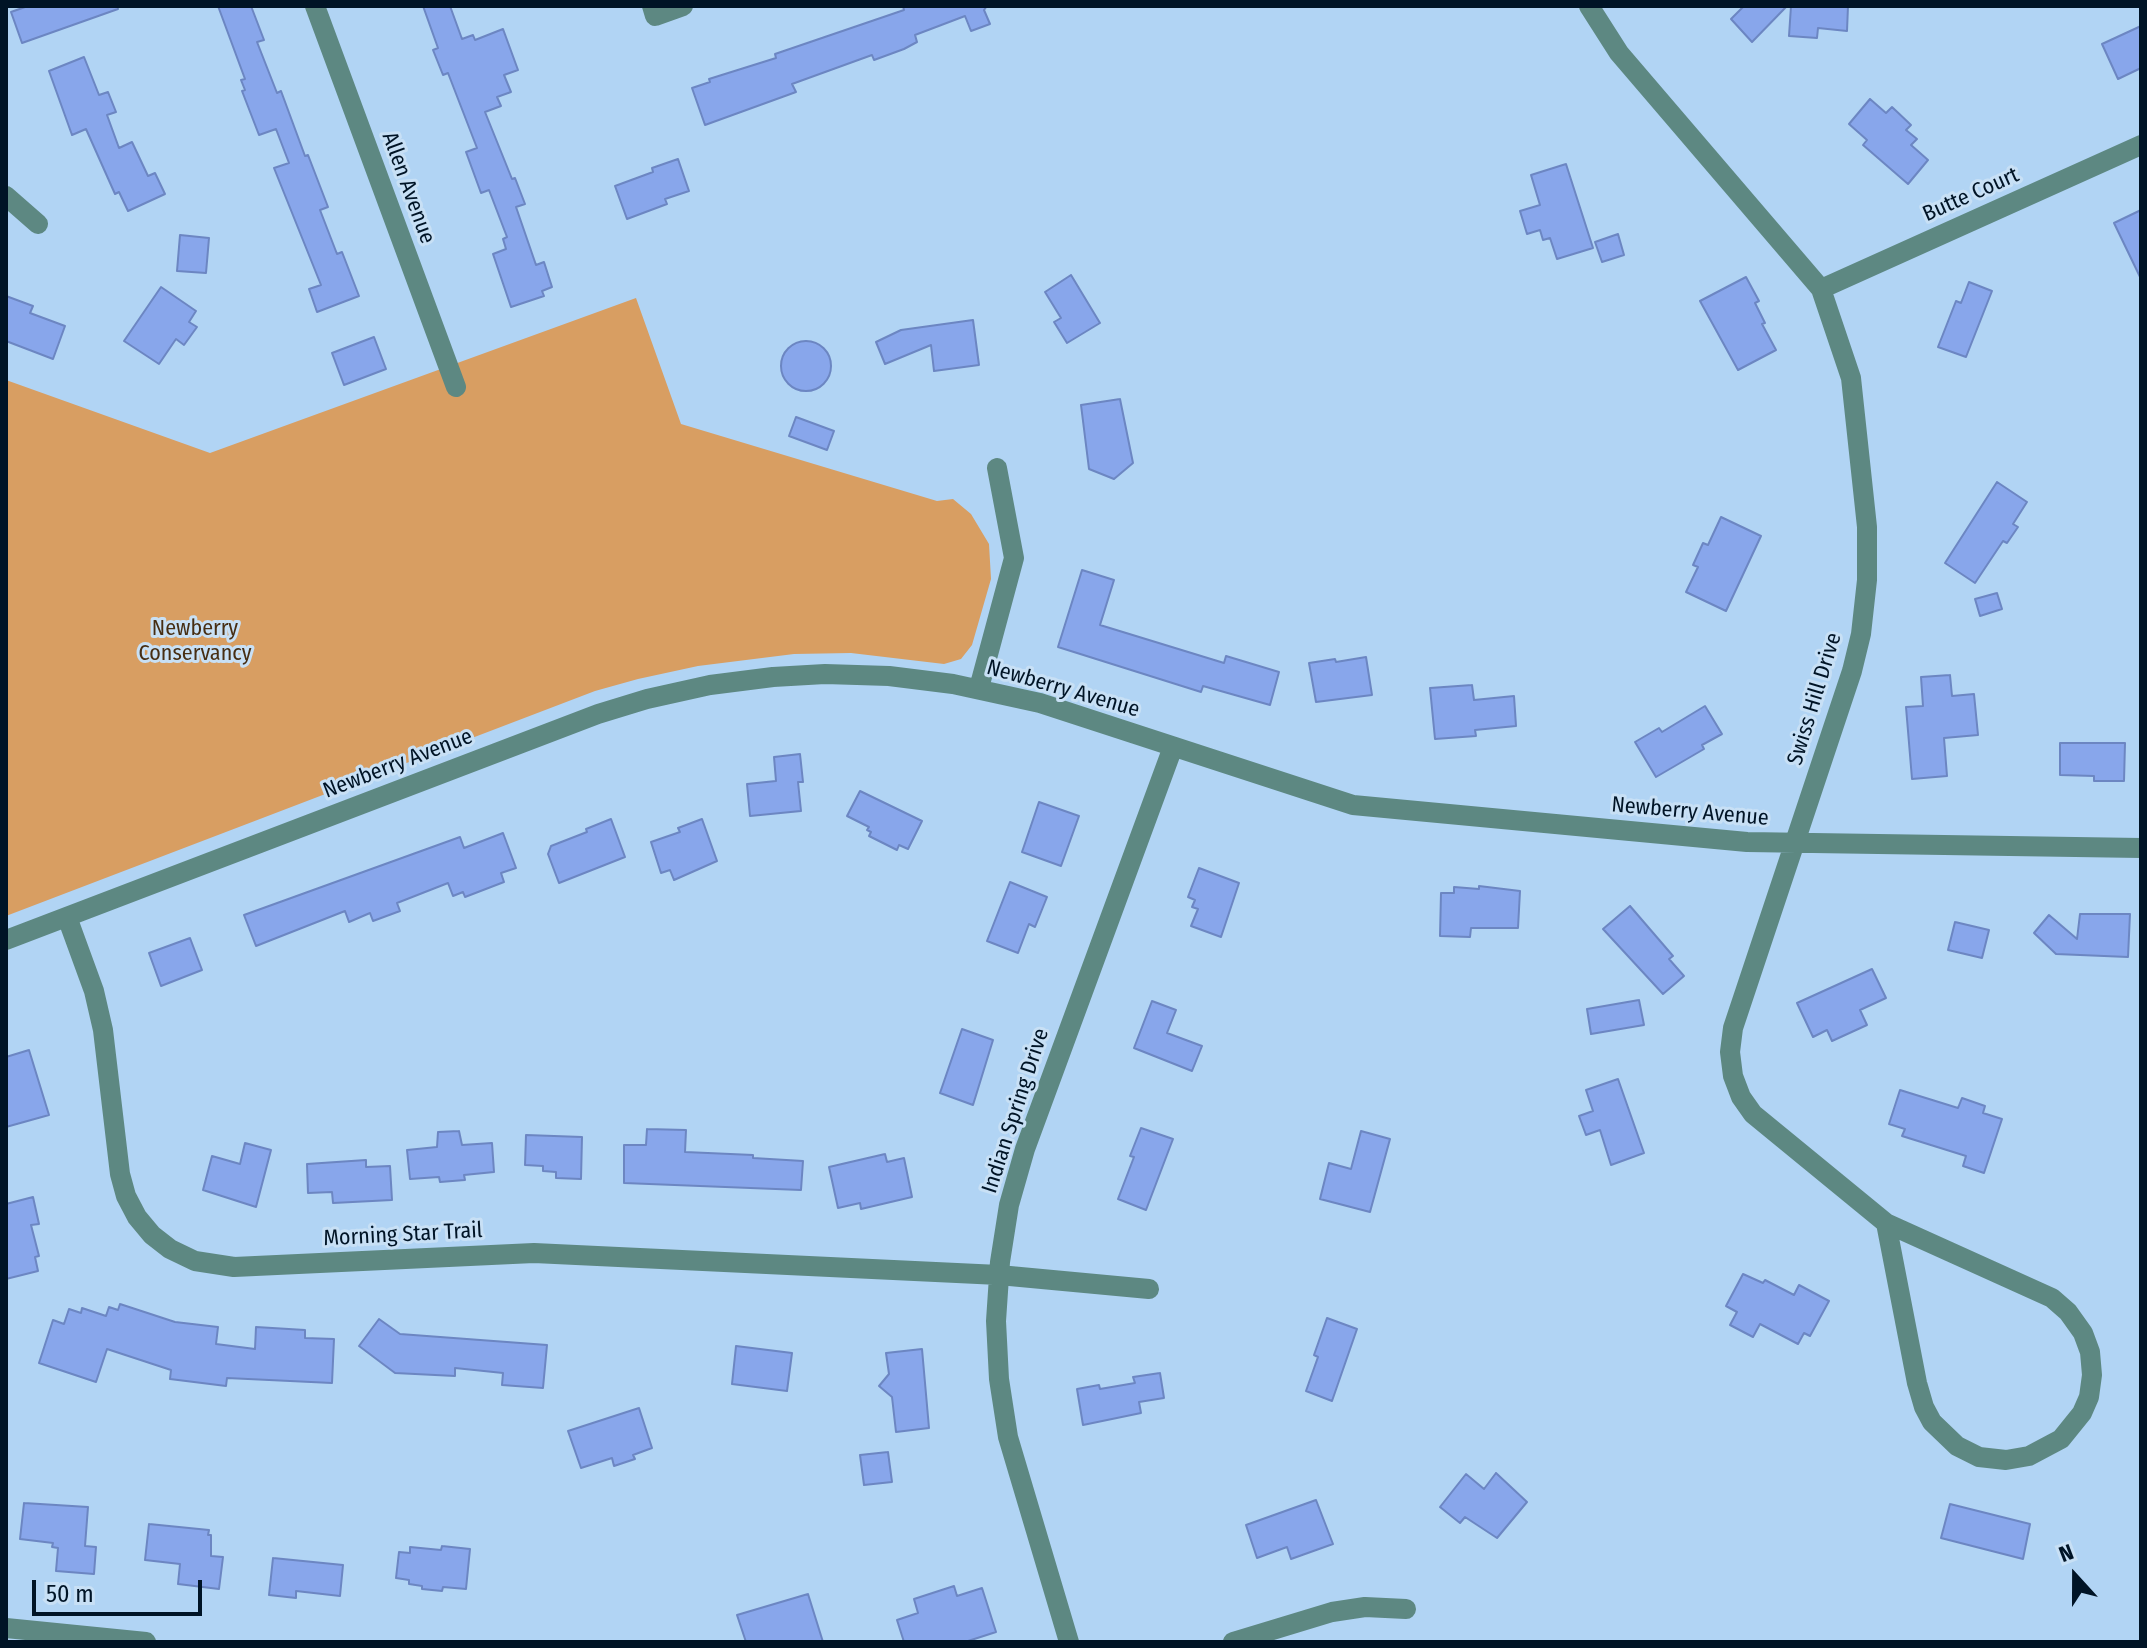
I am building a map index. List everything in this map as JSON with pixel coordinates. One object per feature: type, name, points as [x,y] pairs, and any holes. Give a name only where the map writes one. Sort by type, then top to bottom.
[{"type":"street","name":"Allen Avenue","points":[[315,6],[456,387]]},
{"type":"street","points":[[652,6],[655,16],[683,6]]},
{"type":"street","name":"Swiss Hill Drive","points":[[1589,6],[1619,53],[1821,289],[1851,378],[1867,527],[1867,580],[1861,634],[1852,671],[1733,1028],[1730,1052],[1733,1076],[1741,1097],[1764,1124],[1886,1223],[2052,1298],[2068,1312],[2083,1333],[2090,1352],[2092,1375],[2082,1413],[2061,1439],[2046,1450],[2029,1456],[2006,1460],[1979,1457],[1957,1446],[1932,1422],[1917,1383],[1886,1223]]},
{"type":"street","name":"Butte Court","points":[[1821,289],[2141,145]]},
{"type":"street","points":[[6,196],[38,224]]},
{"type":"street","points":[[979,688],[1014,558],[997,468]]},
{"type":"street","name":"Newberry Avenue","points":[[6,940],[598,714],[710,685],[825,674],[889,676],[979,688],[1040,703],[1353,805],[1747,842],[2141,848]]},
{"type":"street","name":"Indian Spring Drive","points":[[1069,1642],[1008,1437],[999,1379],[996,1321],[999,1275],[1009,1205],[1025,1149],[1173,747]]},
{"type":"street","name":"Morning Star Trail","points":[[67,917],[94,991],[103,1030],[120,1174],[126,1196],[137,1217],[152,1235],[170,1249],[195,1261],[234,1267],[534,1253],[999,1275],[1149,1289]]},
{"type":"street","points":[[1233,1642],[1332,1612],[1365,1607],[1406,1609]]},
{"type":"street","points":[[6,1628],[146,1642]]},
{"type":"green space","name":"Newberry Conservancy","points":[[636,298],[681,424],[937,501],[953,499],[971,514],[989,544],[991,579],[972,645],[961,659],[944,664],[851,653],[794,654],[698,666],[638,679],[595,691],[6,916],[6,380],[210,453]]},
{"type":"building","points":[[28,6],[117,6],[118,9],[22,43],[11,12]]},
{"type":"building","points":[[218,6],[251,6],[264,40],[257,42],[277,93],[281,91],[305,156],[308,155],[328,207],[320,210],[337,254],[342,252],[359,296],[317,312],[309,289],[321,285],[274,168],[289,163],[276,129],[259,135],[242,91],[245,90],[241,80],[245,79]]},
{"type":"building","points":[[423,6],[450,6],[462,39],[473,35],[475,40],[503,29],[518,70],[504,75],[511,92],[497,97],[501,106],[485,112],[525,204],[516,207],[536,265],[544,262],[552,287],[542,291],[544,296],[511,307],[493,254],[506,249],[503,239],[507,237],[489,190],[481,193],[466,152],[477,148],[448,73],[443,75],[433,50],[438,48]]},
{"type":"building","points":[[903,6],[987,6],[984,10],[990,24],[971,31],[965,16],[915,35],[917,42],[904,49],[874,60],[872,55],[792,84],[796,92],[705,125],[692,88],[710,82],[709,79],[776,58],[775,54],[904,10]]},
{"type":"building","points":[[1744,6],[1787,6],[1752,42],[1731,19]]},
{"type":"building","points":[[1791,6],[1848,6],[1847,31],[1818,28],[1817,38],[1789,36]]},
{"type":"building","points":[[2141,26],[2141,68],[2118,79],[2102,44]]},
{"type":"building","points":[[84,57],[99,95],[108,92],[116,112],[107,115],[119,148],[132,142],[148,176],[155,173],[165,194],[128,211],[119,192],[115,194],[86,129],[72,135],[49,71]]},
{"type":"building","points":[[1870,99],[1886,113],[1892,107],[1911,125],[1906,130],[1917,139],[1911,145],[1928,160],[1908,184],[1863,145],[1867,140],[1849,124]]},
{"type":"building","points":[[678,159],[689,191],[665,199],[667,204],[627,219],[615,186]]},
{"type":"building","points":[[1566,164],[1593,248],[1557,259],[1550,238],[1543,240],[1540,230],[1527,234],[1520,211],[1540,205],[1531,175]]},
{"type":"building","points":[[2141,210],[2141,279],[2114,223]]},
{"type":"building","points":[[1618,234],[1624,255],[1602,262],[1595,242]]},
{"type":"building","points":[[180,235],[209,238],[206,273],[177,271]]},
{"type":"building","points":[[1071,275],[1100,323],[1067,343],[1054,322],[1061,318],[1045,292]]},
{"type":"building","points":[[1746,277],[1759,301],[1755,303],[1765,323],[1762,324],[1776,350],[1738,370],[1700,301]]},
{"type":"building","points":[[1969,282],[1992,291],[1966,357],[1938,347],[1956,301],[1961,303]]},
{"type":"building","points":[[161,287],[196,311],[189,322],[197,327],[184,345],[176,339],[159,364],[124,341]]},
{"type":"building","points":[[6,296],[33,306],[30,313],[65,326],[53,359],[6,341]]},
{"type":"building","points":[[973,320],[979,365],[934,371],[931,345],[885,364],[876,342],[901,330]]},
{"type":"building","points":[[374,337],[386,369],[344,385],[332,353]]},
{"type":"building","points":[[806,341],[824,348],[831,366],[824,384],[806,391],[788,384],[781,366],[788,348]]},
{"type":"building","points":[[1120,399],[1133,463],[1114,479],[1089,469],[1081,405]]},
{"type":"building","points":[[796,417],[834,431],[827,450],[789,436]]},
{"type":"building","points":[[1997,482],[2027,502],[2013,524],[2018,527],[2007,543],[2003,541],[1975,583],[1945,563]]},
{"type":"building","points":[[1721,517],[1761,536],[1726,611],[1686,592],[1698,567],[1693,565],[1703,543],[1708,545]]},
{"type":"building","points":[[1082,570],[1114,580],[1100,625],[1224,663],[1226,656],[1279,672],[1270,705],[1203,686],[1201,692],[1058,647]]},
{"type":"building","points":[[1997,593],[2002,609],[1980,616],[1975,599]]},
{"type":"building","points":[[1366,657],[1372,695],[1316,702],[1309,663]]},
{"type":"building","points":[[1950,675],[1952,696],[1974,694],[1978,735],[1944,738],[1947,776],[1912,779],[1906,707],[1923,706],[1921,677]]},
{"type":"building","points":[[1472,685],[1474,700],[1514,696],[1516,726],[1475,730],[1476,736],[1435,739],[1430,688]]},
{"type":"building","points":[[1705,706],[1722,734],[1702,745],[1704,749],[1656,777],[1635,742],[1659,728],[1662,732]]},
{"type":"building","points":[[2060,743],[2125,743],[2124,781],[2094,781],[2094,776],[2060,775]]},
{"type":"building","points":[[800,754],[803,782],[798,782],[801,811],[750,816],[747,784],[776,781],[774,757]]},
{"type":"building","points":[[860,791],[922,821],[908,849],[899,845],[897,850],[869,836],[869,827],[847,816]]},
{"type":"building","points":[[1039,802],[1079,816],[1061,866],[1022,852]]},
{"type":"building","points":[[611,819],[625,857],[559,883],[548,854],[551,846]]},
{"type":"building","points":[[702,819],[717,861],[674,880],[670,870],[661,873],[651,842],[680,832],[678,828]]},
{"type":"building","points":[[503,833],[516,868],[501,873],[504,882],[465,897],[463,892],[453,896],[448,883],[397,903],[400,911],[373,921],[370,913],[349,922],[345,911],[256,946],[244,915],[460,837],[464,848]]},
{"type":"building","points":[[1199,868],[1239,883],[1221,937],[1191,926],[1198,909],[1192,907],[1195,900],[1188,897]]},
{"type":"building","points":[[1010,882],[1047,897],[1035,927],[1029,924],[1018,953],[987,941]]},
{"type":"building","points":[[1479,886],[1520,891],[1518,928],[1471,928],[1470,937],[1440,936],[1441,893],[1454,893],[1454,887],[1479,889]]},
{"type":"building","points":[[1630,906],[1673,956],[1669,959],[1684,976],[1663,994],[1603,929]]},
{"type":"building","points":[[2080,914],[2130,914],[2128,957],[2056,954],[2034,933],[2049,915],[2077,939]]},
{"type":"building","points":[[1955,922],[1989,930],[1982,958],[1948,950]]},
{"type":"building","points":[[190,938],[202,970],[161,986],[149,953]]},
{"type":"building","points":[[1872,969],[1886,998],[1860,1010],[1867,1025],[1832,1041],[1827,1030],[1813,1037],[1797,1003]]},
{"type":"building","points":[[1639,1000],[1644,1025],[1591,1034],[1587,1009]]},
{"type":"building","points":[[1152,1001],[1176,1010],[1167,1033],[1202,1046],[1192,1071],[1134,1048]]},
{"type":"building","points":[[962,1029],[993,1040],[973,1105],[940,1093]]},
{"type":"building","points":[[29,1050],[49,1115],[6,1127],[6,1057]]},
{"type":"building","points":[[1618,1079],[1644,1153],[1611,1165],[1600,1130],[1586,1135],[1579,1116],[1593,1111],[1586,1090]]},
{"type":"building","points":[[1900,1090],[1958,1108],[1962,1098],[1985,1106],[1983,1113],[2002,1119],[1984,1173],[1963,1166],[1966,1156],[1902,1136],[1905,1129],[1889,1124]]},
{"type":"building","points":[[1141,1128],[1173,1139],[1146,1210],[1118,1199]]},
{"type":"building","points":[[647,1129],[686,1130],[685,1152],[803,1161],[801,1190],[624,1183],[624,1145],[646,1145]]},
{"type":"building","points":[[459,1131],[462,1145],[492,1143],[494,1172],[464,1175],[465,1180],[440,1182],[439,1177],[410,1179],[407,1150],[437,1147],[438,1132]]},
{"type":"building","points":[[1361,1131],[1390,1139],[1370,1212],[1320,1199],[1329,1163],[1351,1169]]},
{"type":"building","points":[[526,1135],[582,1137],[581,1179],[556,1178],[556,1172],[543,1171],[543,1166],[525,1165]]},
{"type":"building","points":[[245,1143],[271,1150],[256,1207],[203,1190],[212,1156],[240,1164]]},
{"type":"building","points":[[885,1154],[887,1162],[904,1158],[912,1197],[861,1209],[860,1203],[838,1208],[829,1167]]},
{"type":"building","points":[[366,1160],[366,1167],[390,1166],[392,1200],[333,1203],[332,1192],[308,1193],[307,1164]]},
{"type":"building","points":[[33,1197],[39,1224],[31,1225],[39,1256],[35,1257],[38,1271],[6,1279],[6,1204]]},
{"type":"building","points":[[1743,1274],[1763,1283],[1765,1280],[1794,1295],[1799,1285],[1829,1301],[1810,1336],[1804,1333],[1798,1344],[1760,1324],[1753,1337],[1730,1325],[1737,1312],[1726,1306]]},
{"type":"building","points":[[120,1304],[175,1322],[218,1327],[216,1344],[255,1349],[256,1327],[305,1330],[305,1338],[334,1339],[332,1383],[227,1378],[226,1386],[170,1379],[171,1370],[107,1349],[96,1382],[39,1363],[53,1320],[64,1324],[69,1309],[81,1313],[82,1308],[106,1316],[109,1307],[118,1310]]},
{"type":"building","points":[[1327,1318],[1357,1329],[1332,1401],[1306,1391]]},
{"type":"building","points":[[379,1319],[400,1334],[547,1345],[543,1388],[502,1385],[503,1373],[455,1368],[455,1376],[395,1373],[359,1346]]},
{"type":"building","points":[[736,1346],[792,1353],[787,1391],[732,1384]]},
{"type":"building","points":[[922,1349],[929,1428],[896,1432],[892,1397],[879,1386],[889,1374],[886,1353]]},
{"type":"building","points":[[1160,1373],[1164,1398],[1139,1402],[1141,1413],[1083,1425],[1077,1389],[1135,1383],[1133,1377]]},
{"type":"building","points":[[639,1408],[652,1448],[633,1455],[635,1459],[614,1466],[612,1458],[581,1468],[568,1431]]},
{"type":"building","points":[[888,1452],[892,1482],[864,1485],[860,1455]]},
{"type":"building","points":[[1496,1473],[1527,1502],[1497,1538],[1465,1517],[1460,1523],[1440,1507],[1466,1474],[1484,1489]]},
{"type":"building","points":[[1316,1500],[1333,1544],[1291,1559],[1287,1547],[1257,1558],[1246,1525]]},
{"type":"building","points":[[24,1503],[88,1507],[85,1546],[96,1547],[94,1574],[56,1571],[58,1548],[52,1547],[53,1543],[20,1539]]},
{"type":"building","points":[[1950,1504],[2030,1524],[2023,1559],[1941,1538]]},
{"type":"building","points":[[149,1524],[209,1530],[211,1556],[223,1557],[219,1589],[178,1584],[180,1564],[145,1560]]},
{"type":"building","points":[[442,1546],[470,1549],[466,1589],[422,1589],[422,1586],[409,1584],[409,1580],[396,1578],[399,1552],[410,1553],[410,1547],[441,1550]]},
{"type":"building","points":[[273,1558],[343,1565],[340,1596],[296,1591],[296,1598],[269,1595]]},
{"type":"building","points":[[954,1586],[957,1596],[982,1588],[996,1632],[965,1642],[904,1642],[897,1620],[918,1613],[914,1599]]},
{"type":"building","points":[[808,1594],[823,1642],[746,1642],[737,1615]]}]
